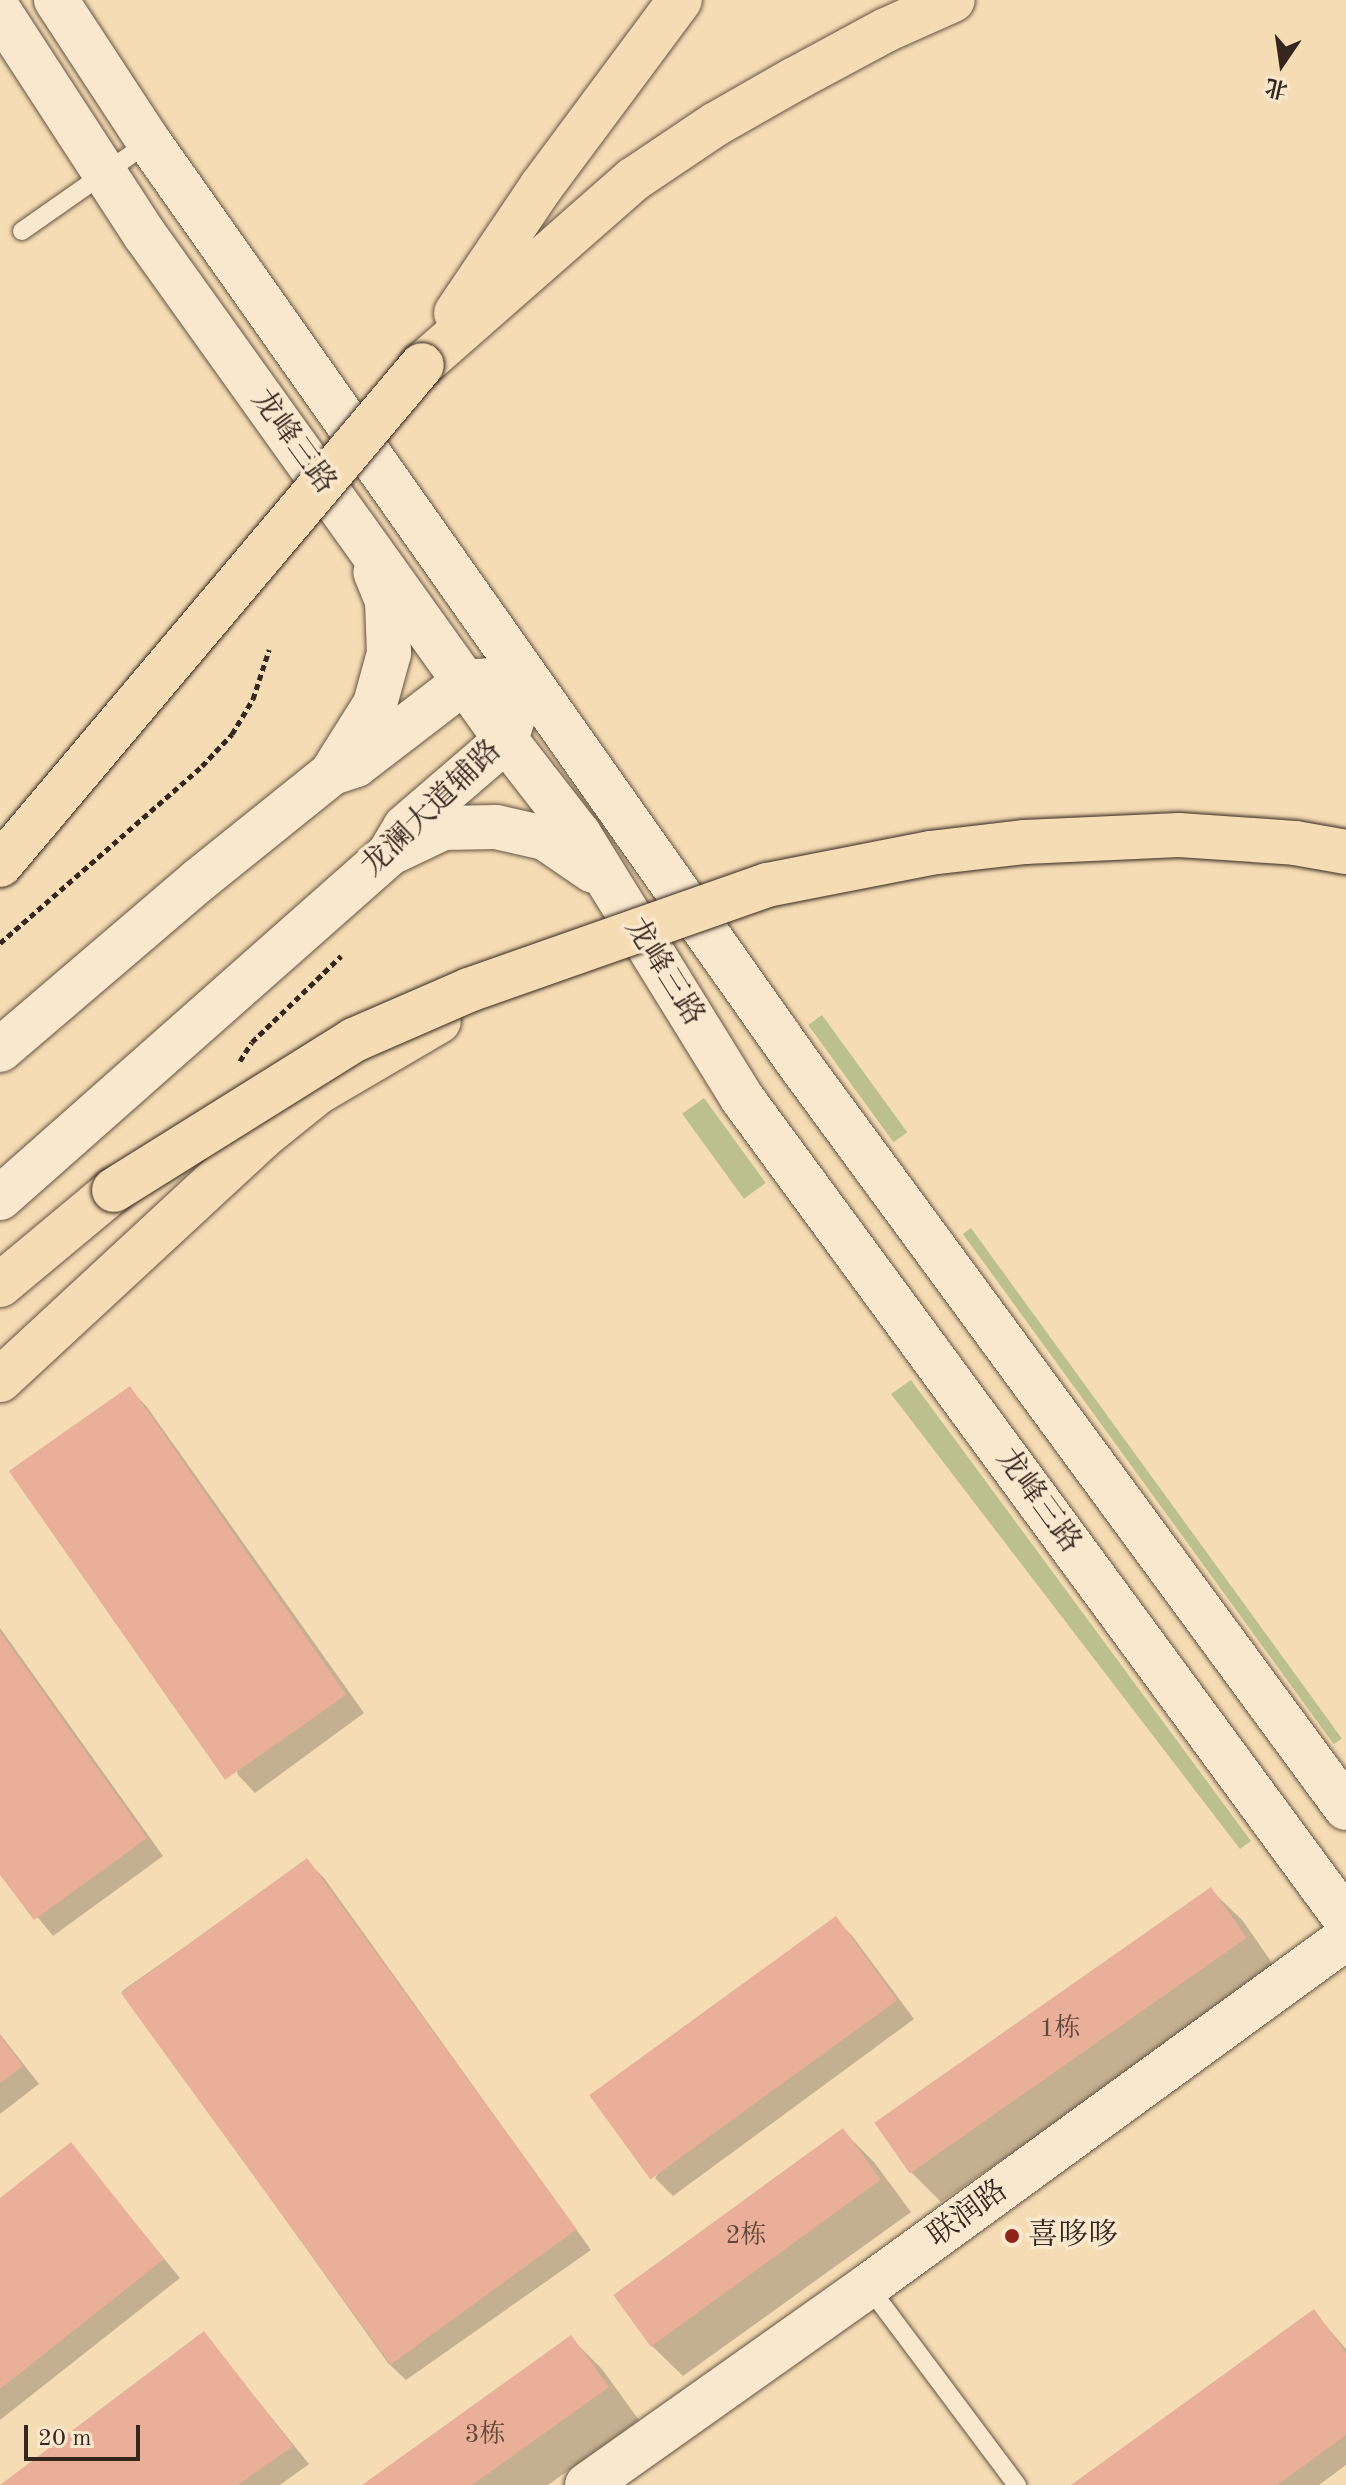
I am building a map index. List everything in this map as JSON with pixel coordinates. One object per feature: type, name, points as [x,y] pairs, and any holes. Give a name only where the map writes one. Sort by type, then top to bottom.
[{"type":"highway","points":[[0,865],[422,365],[541,187],[680,0]]},
{"type":"highway","points":[[422,365],[634,179],[756,101],[886,30],[953,0]]},
{"type":"highway","points":[[0,1285],[114,1190],[354,1040],[469,990],[767,885],[946,851],[1025,842],[1179,835],[1295,843],[1346,852]]},
{"type":"highway","points":[[0,1380],[201,1189],[318,1092],[455,1012],[603,942]]},
{"type":"main road","name":"龙峰三路","points":[[56,0],[149,142],[797,1061],[1346,1808]]},
{"type":"main road","name":"龙峰三路","points":[[0,12],[145,235],[506,740],[579,834],[742,1098],[1346,1920]]},
{"type":"main road","points":[[0,1050],[199,880],[332,773],[375,704],[389,653],[387,601],[358,533]]},
{"type":"main road","points":[[332,773],[356,765],[464,682],[525,677]]},
{"type":"main road","name":"龙澜大道辅路","points":[[0,1198],[389,854],[405,827],[506,740],[525,677]]},
{"type":"main road","points":[[389,854],[443,828],[496,827],[545,838],[606,879]]},
{"type":"main road","name":"联润路","points":[[607,2475],[1346,1938]]},
{"type":"lane","points":[[22,231],[149,142]]},
{"type":"lane","points":[[868,2286],[1017,2485]]},
{"type":"path","points":[[0,943],[202,766],[232,734],[253,699],[269,650]]},
{"type":"green space","points":[[822,1015],[907,1132],[893,1142],[808,1025]]},
{"type":"green space","points":[[704,1098],[766,1183],[744,1199],[682,1114]]},
{"type":"green space","points":[[971,1228],[1342,1738],[1334,1744],[963,1234]]},
{"type":"green space","points":[[911,1380],[1251,1841],[1240,1849],[891,1394]]},
{"type":"building","points":[[130,1386],[346,1695],[225,1780],[9,1471]]},
{"type":"building","points":[[0,1632],[147,1838],[34,1920],[0,1875]]},
{"type":"building","points":[[307,1858],[577,2229],[391,2365],[121,1993]]},
{"type":"building","points":[[1211,1887],[1247,1938],[910,2174],[874,2123]]},
{"type":"building","points":[[836,1916],[897,2000],[650,2179],[589,2095]]},
{"type":"building","points":[[0,2036],[23,2066],[0,2083]]},
{"type":"building","points":[[843,2128],[881,2180],[651,2347],[613,2295]]},
{"type":"building","points":[[71,2142],[164,2259],[0,2389],[0,2198]]},
{"type":"building","points":[[1314,2309],[1346,2353],[1346,2435],[1277,2485],[1071,2485]]},
{"type":"building","points":[[204,2331],[293,2446],[238,2485],[0,2485]]},
{"type":"building","points":[[571,2335],[609,2387],[472,2485],[362,2485]]},
{"type":"place","name":"喜哆哆","points":[[1012,2236]]}]
